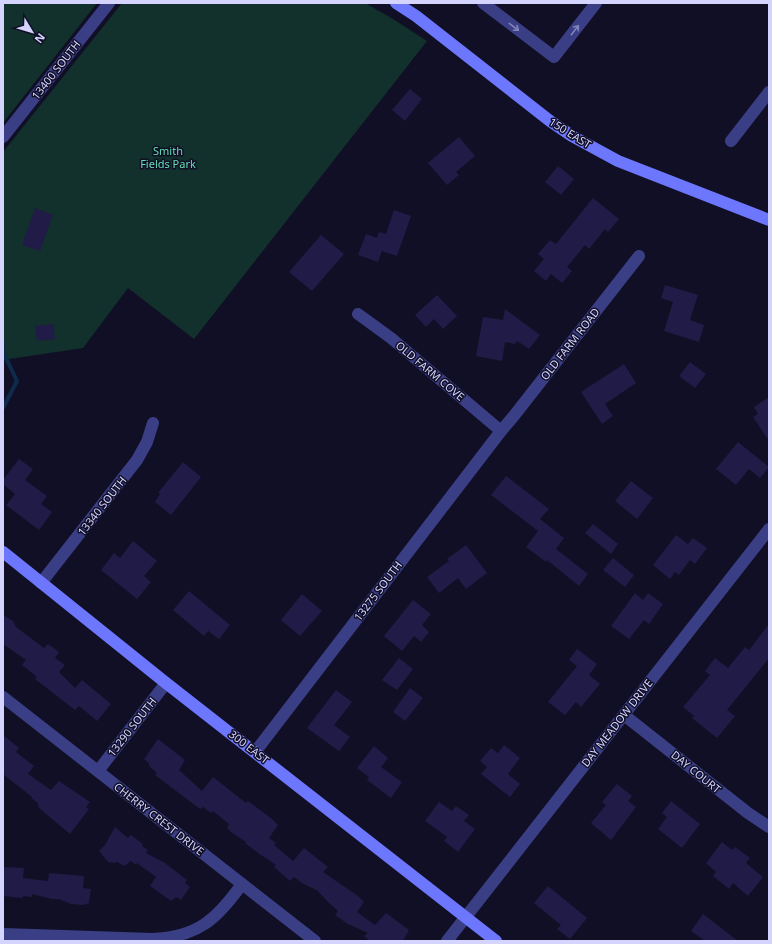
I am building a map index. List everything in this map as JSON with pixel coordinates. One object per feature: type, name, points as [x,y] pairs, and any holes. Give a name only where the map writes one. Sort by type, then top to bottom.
[{"type":"main road","name":"150 EAST","points":[[396,3],[416,16],[550,121],[572,136],[618,161],[769,220]]},
{"type":"main road","name":"300 EAST","points":[[3,552],[166,683],[496,941]]},
{"type":"street","name":"13400 SOUTH","points":[[3,137],[108,3]]},
{"type":"street","points":[[486,4],[554,57],[596,3]]},
{"type":"street","points":[[731,142],[769,92]]},
{"type":"street","name":"OLD FARM ROAD","points":[[501,431],[638,256]]},
{"type":"street","name":"OLD FARM COVE","points":[[358,314],[391,338],[501,431]]},
{"type":"street","name":"13340 SOUTH","points":[[42,583],[138,460],[147,442],[153,423]]},
{"type":"street","name":"13275 SOUTH","points":[[255,752],[501,431]]},
{"type":"street","name":"DAY MEADOW DRIVE","points":[[447,941],[769,529]]},
{"type":"street","name":"13290 SOUTH","points":[[98,771],[166,683]]},
{"type":"street","name":"CHERRY CREST DRIVE","points":[[3,697],[315,941]]},
{"type":"street","name":"DAY COURT","points":[[624,714],[748,813],[769,827]]},
{"type":"street","points":[[3,934],[152,939],[175,936],[196,929],[215,917],[227,905],[242,884]]},
{"type":"green space","points":[[3,3],[97,3],[3,123]]},
{"type":"green space","name":"Smith Fields Park","points":[[122,3],[365,3],[427,41],[194,339],[128,288],[83,348],[3,360],[3,152]]},
{"type":"building","points":[[410,89],[422,99],[405,121],[392,110]]},
{"type":"building","points":[[459,137],[475,156],[456,172],[459,175],[447,185],[428,163]]},
{"type":"building","points":[[558,166],[574,179],[561,195],[545,182]]},
{"type":"building","points":[[593,198],[619,219],[608,232],[605,229],[589,249],[585,245],[567,267],[572,271],[562,283],[551,274],[546,281],[534,271],[544,259],[538,254],[550,240],[556,244]]},
{"type":"building","points":[[35,208],[53,215],[40,251],[22,245]]},
{"type":"building","points":[[394,210],[411,216],[397,256],[382,251],[378,262],[358,255],[366,234],[377,238],[379,232],[386,234]]},
{"type":"building","points":[[321,235],[344,254],[312,291],[289,272]]},
{"type":"building","points":[[665,285],[698,295],[690,320],[704,325],[699,342],[664,331],[673,302],[661,298]]},
{"type":"building","points":[[437,295],[457,316],[443,329],[434,319],[426,327],[415,315]]},
{"type":"building","points":[[505,309],[540,335],[529,349],[517,341],[515,344],[505,342],[502,361],[476,356],[483,317],[503,320]]},
{"type":"building","points":[[53,324],[55,339],[37,341],[35,326]]},
{"type":"building","points":[[690,362],[706,374],[695,388],[679,376]]},
{"type":"building","points":[[624,364],[636,383],[605,404],[613,416],[602,424],[581,392]]},
{"type":"building","points":[[769,397],[769,441],[753,417],[758,414],[754,407]]},
{"type":"building","points":[[738,442],[769,467],[760,478],[749,469],[736,485],[716,469]]},
{"type":"building","points":[[19,459],[33,469],[25,480],[47,496],[41,504],[52,512],[39,530],[6,505],[15,494],[3,484],[3,480]]},
{"type":"building","points":[[183,462],[201,477],[171,515],[155,502],[160,494],[158,493]]},
{"type":"building","points":[[506,476],[549,509],[540,519],[564,538],[556,549],[588,574],[579,586],[547,560],[546,562],[526,547],[538,531],[491,495]]},
{"type":"building","points":[[631,481],[653,498],[637,519],[615,501]]},
{"type":"building","points":[[593,524],[618,544],[611,554],[585,533]]},
{"type":"building","points":[[676,535],[688,544],[693,538],[707,548],[695,564],[690,560],[679,575],[675,572],[670,579],[653,565]]},
{"type":"building","points":[[133,541],[157,561],[144,576],[151,582],[137,599],[101,570],[114,553],[120,558]]},
{"type":"building","points":[[466,545],[487,573],[466,589],[458,578],[439,593],[427,577],[449,561],[447,559]]},
{"type":"building","points":[[613,558],[634,575],[625,587],[603,570]]},
{"type":"building","points":[[189,591],[230,625],[219,639],[208,631],[204,636],[173,610]]},
{"type":"building","points":[[635,593],[643,600],[648,593],[663,604],[649,624],[644,620],[629,639],[611,626]]},
{"type":"building","points":[[302,594],[322,611],[300,636],[281,620]]},
{"type":"building","points":[[413,600],[431,614],[422,625],[429,632],[421,642],[414,636],[402,651],[384,636]]},
{"type":"building","points":[[3,615],[13,621],[16,627],[44,648],[48,644],[59,652],[55,658],[65,665],[59,672],[75,688],[82,680],[111,704],[97,721],[79,706],[75,710],[35,679],[37,677],[22,665],[26,660],[3,644]]},
{"type":"building","points":[[769,624],[769,658],[727,710],[735,716],[717,738],[692,718],[694,716],[683,707],[710,675],[705,671],[715,658],[728,668],[745,647],[749,650]]},
{"type":"building","points":[[577,649],[597,664],[589,675],[600,684],[581,707],[576,702],[565,715],[548,702],[577,666],[569,660]]},
{"type":"building","points":[[399,658],[413,669],[397,690],[382,680]]},
{"type":"building","points":[[410,688],[423,698],[405,721],[393,712]]},
{"type":"building","points":[[336,690],[352,702],[334,725],[350,737],[339,751],[307,728]]},
{"type":"building","points":[[3,735],[19,748],[16,752],[34,766],[28,774],[51,790],[59,781],[90,802],[86,807],[89,809],[70,834],[39,808],[38,803],[31,798],[32,797],[3,774]]},
{"type":"building","points":[[158,739],[185,760],[179,770],[202,791],[213,777],[246,803],[248,801],[272,819],[278,825],[269,838],[276,843],[274,845],[293,861],[304,848],[328,867],[323,872],[358,896],[364,902],[357,912],[375,925],[386,913],[409,930],[403,941],[370,941],[364,936],[368,933],[348,924],[335,915],[338,911],[318,891],[294,877],[290,881],[274,867],[276,865],[231,832],[227,828],[229,824],[213,811],[211,813],[203,807],[200,809],[155,775],[157,773],[144,759]]},
{"type":"building","points":[[504,745],[520,758],[508,774],[520,784],[510,797],[481,774],[487,767],[480,761],[491,748],[498,753]]},
{"type":"building","points":[[374,746],[388,758],[381,767],[402,782],[391,798],[367,780],[369,777],[357,768]]},
{"type":"building","points":[[617,784],[632,796],[628,801],[636,807],[611,840],[591,823],[606,805],[602,802]]},
{"type":"building","points":[[671,801],[700,824],[682,848],[658,829],[667,817],[662,813]]},
{"type":"building","points":[[439,802],[452,811],[456,806],[469,815],[464,821],[475,829],[458,852],[444,841],[447,837],[425,821]]},
{"type":"building","points":[[115,827],[128,838],[131,835],[148,850],[146,853],[165,863],[187,880],[185,883],[190,887],[181,900],[176,897],[171,901],[150,886],[156,877],[137,863],[136,865],[131,861],[124,866],[117,862],[108,862],[99,851],[105,845]]},
{"type":"building","points":[[722,842],[732,850],[735,847],[750,858],[746,863],[763,877],[748,896],[733,883],[729,889],[713,876],[716,872],[706,863]]},
{"type":"building","points":[[3,867],[24,868],[23,878],[48,881],[49,873],[84,876],[83,888],[91,889],[89,903],[83,905],[71,904],[59,899],[52,899],[32,894],[32,897],[23,896],[23,898],[3,896]]},
{"type":"building","points":[[548,886],[587,918],[570,939],[557,929],[561,925],[534,903]]},
{"type":"building","points":[[703,914],[738,941],[705,941],[691,931]]},
{"type":"waterway","points":[[3,342],[4,354],[17,381],[3,408]]}]
